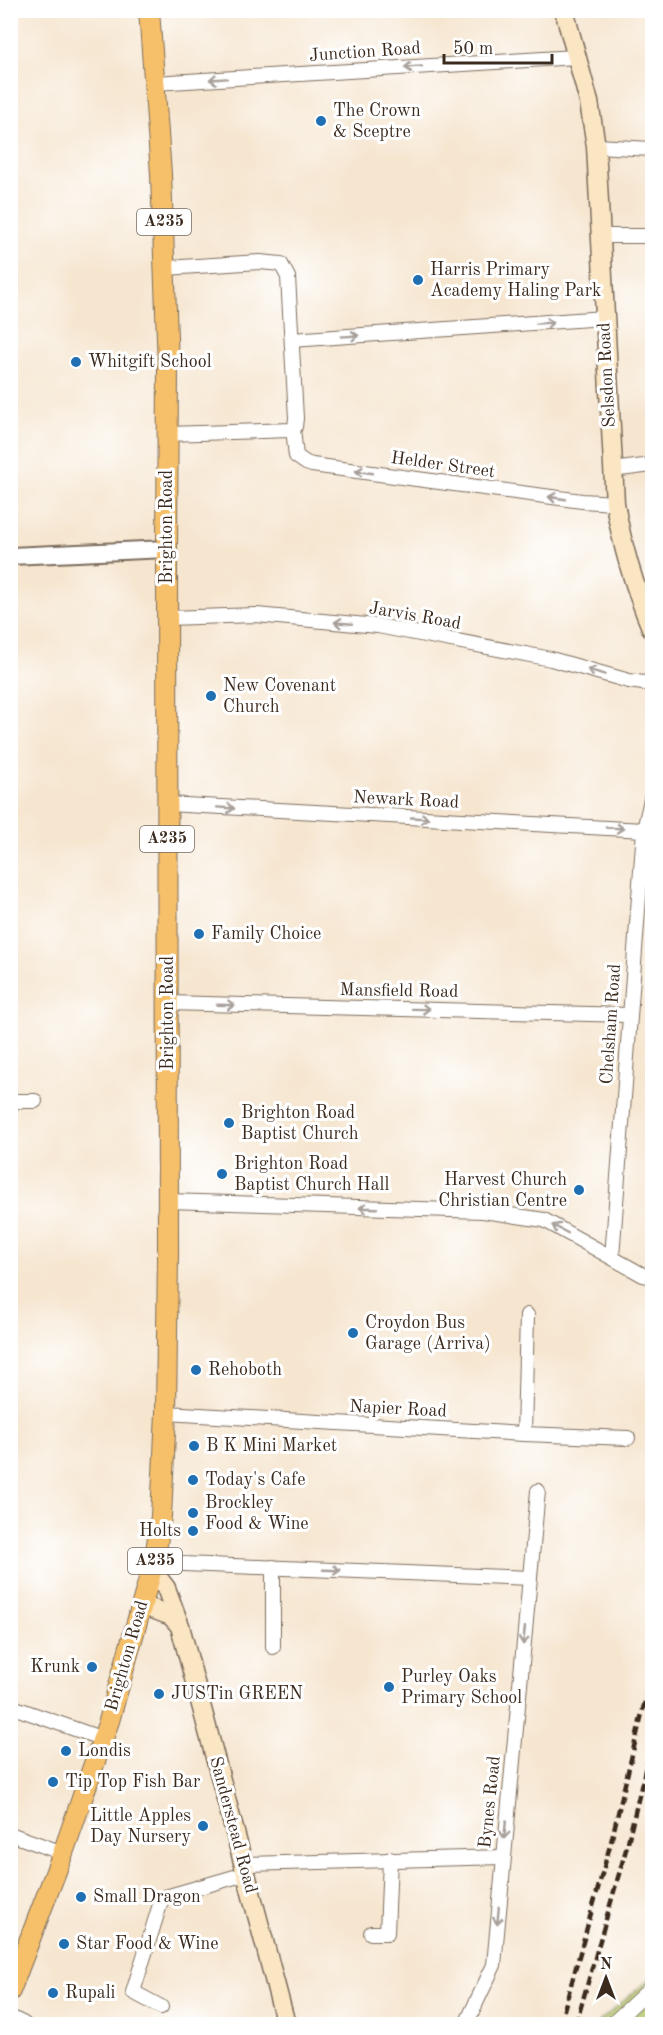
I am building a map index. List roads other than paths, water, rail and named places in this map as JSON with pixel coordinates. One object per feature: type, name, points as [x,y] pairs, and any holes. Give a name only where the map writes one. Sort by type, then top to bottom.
[{"type":"main road","name":"Brighton Road","points":[[10,1991],[63,1853],[103,1738],[154,1564],[161,1516],[166,1413],[168,1201],[168,434],[166,268],[149,10]]},
{"type":"main road","name":"Selsdon Road","points":[[564,10],[589,102],[596,146],[615,503],[626,556],[652,630]]},
{"type":"main road","name":"Sanderstead Road","points":[[154,1564],[180,1626],[286,2025]]},
{"type":"main road","points":[[142,1605],[171,1616],[180,1626]]},
{"type":"street","name":"Junction Road","points":[[155,82],[576,57]]},
{"type":"street","points":[[596,146],[652,149]]},
{"type":"street","points":[[601,236],[652,236]]},
{"type":"street","points":[[166,268],[260,262],[281,264],[288,277],[296,418],[293,429],[168,434]]},
{"type":"street","points":[[292,340],[604,318]]},
{"type":"street","name":"Helder Street","points":[[293,429],[296,456],[312,465],[582,501],[615,503]]},
{"type":"street","points":[[612,470],[652,465]]},
{"type":"street","points":[[10,556],[167,549]]},
{"type":"street","name":"Jarvis Road","points":[[168,618],[256,615],[378,626],[551,659],[629,681],[643,683],[652,681]]},
{"type":"street","name":"Chelsham Road","points":[[612,1257],[644,830],[652,795]]},
{"type":"street","name":"Newark Road","points":[[167,804],[644,830]]},
{"type":"street","name":"Mansfield Road","points":[[168,1003],[629,1015]]},
{"type":"street","points":[[10,1101],[35,1101]]},
{"type":"street","points":[[168,1201],[483,1211],[544,1220],[643,1275],[652,1277]]},
{"type":"street","points":[[524,1434],[528,1315]]},
{"type":"street","name":"Napier Road","points":[[166,1413],[628,1438]]},
{"type":"street","name":"Bynes Road","points":[[466,2025],[494,1965],[538,1491]]},
{"type":"street","points":[[154,1564],[530,1578]]},
{"type":"street","points":[[273,1567],[273,1647]]},
{"type":"street","points":[[10,1706],[103,1738]]},
{"type":"street","points":[[10,1834],[63,1853]]},
{"type":"street","points":[[161,2007],[133,1992],[162,1898],[244,1869],[390,1860],[503,1857]]},
{"type":"street","points":[[371,1933],[387,1933],[390,1860]]},
{"type":"street","points":[[612,2025],[652,1987]]},
{"type":"street","points":[[10,2017],[24,2025]]},
{"type":"railway","points":[[560,2024],[611,1842],[652,1672]]},
{"type":"railway","points":[[576,2024],[627,1846],[652,1741]]},
{"type":"place","name":"The Crown & Sceptre","points":[[321,121]]},
{"type":"place","name":"Harris Primary Academy Haling Park","points":[[418,280]]},
{"type":"place","name":"Whitgift School","points":[[76,362]]},
{"type":"place","name":"New Covenant Church","points":[[211,696]]},
{"type":"place","name":"Family Choice","points":[[199,934]]},
{"type":"place","name":"Brighton Road Baptist Church","points":[[229,1123]]},
{"type":"place","name":"Brighton Road Baptist Church Hall","points":[[222,1174]]},
{"type":"place","name":"Harvest Church Christian Centre","points":[[579,1190]]},
{"type":"place","name":"Croydon Bus Garage (Arriva)","points":[[353,1333]]},
{"type":"place","name":"Rehoboth","points":[[196,1370]]},
{"type":"place","name":"B K Mini Market","points":[[194,1446]]},
{"type":"place","name":"Today's Cafe","points":[[193,1480]]},
{"type":"place","name":"Brockley Food & Wine","points":[[193,1513]]},
{"type":"place","name":"Holts","points":[[193,1531]]},
{"type":"place","name":"Krunk","points":[[92,1667]]},
{"type":"place","name":"Purley Oaks Primary School","points":[[389,1687]]},
{"type":"place","name":"JUSTin GREEN","points":[[159,1694]]},
{"type":"place","name":"Londis","points":[[66,1751]]},
{"type":"place","name":"Tip Top Fish Bar","points":[[53,1782]]},
{"type":"place","name":"Little Apples Day Nursery","points":[[203,1826]]},
{"type":"place","name":"Small Dragon","points":[[81,1897]]},
{"type":"place","name":"Star Food & Wine","points":[[64,1944]]},
{"type":"place","name":"Rupali","points":[[53,1993]]}]
